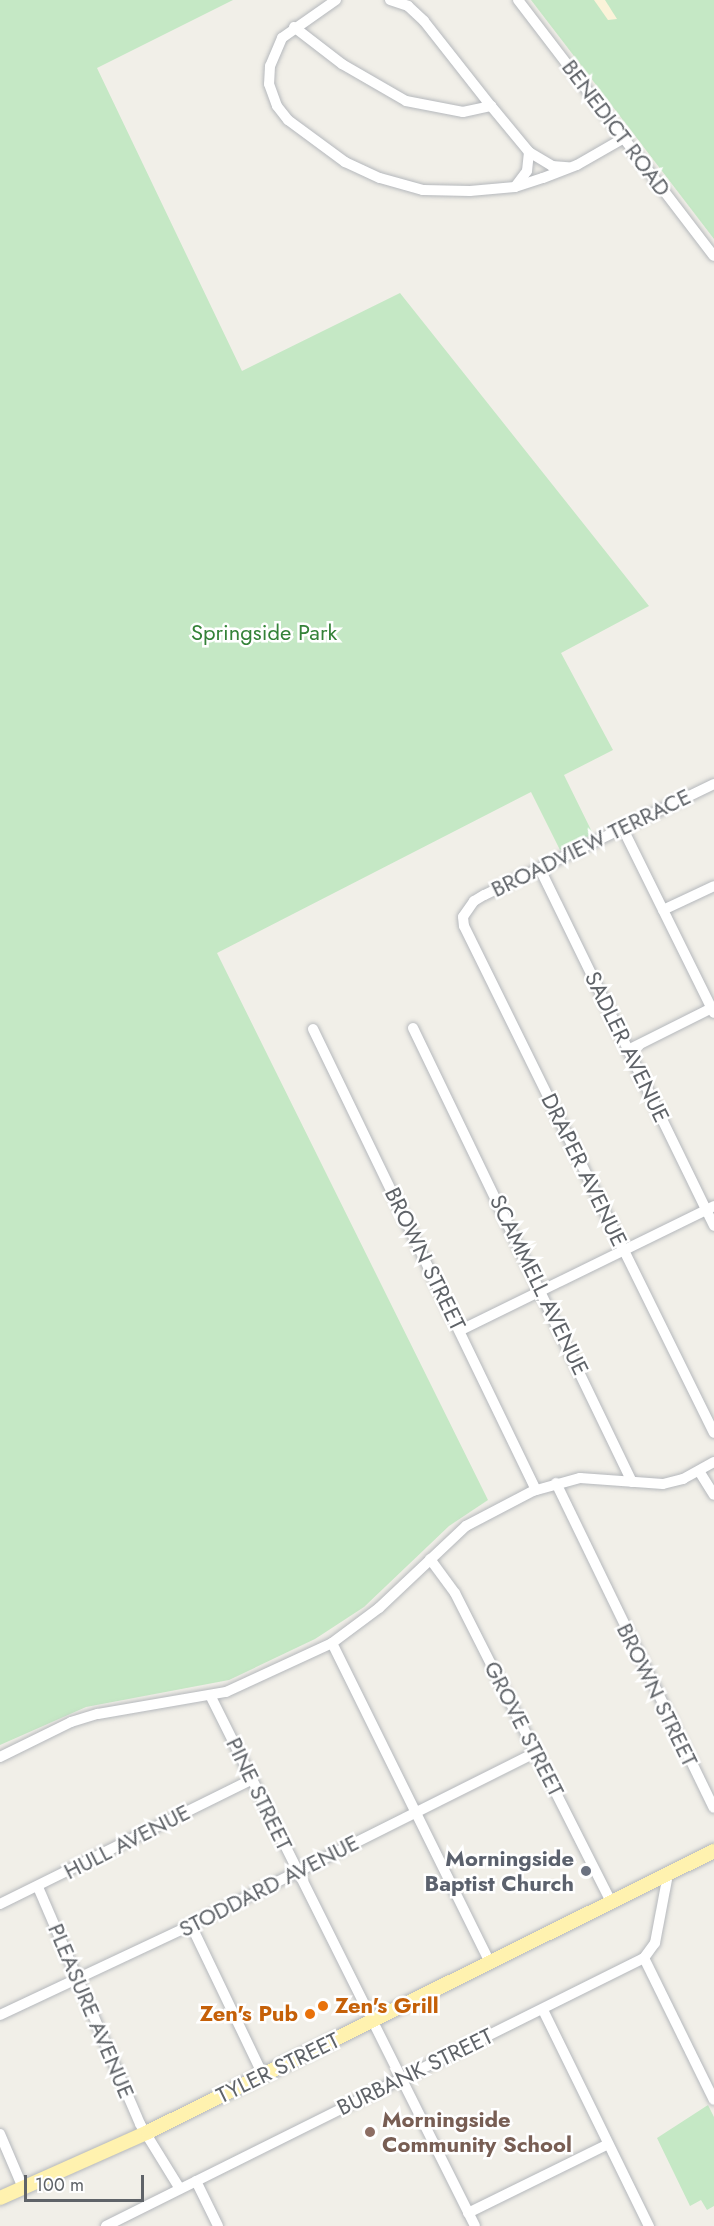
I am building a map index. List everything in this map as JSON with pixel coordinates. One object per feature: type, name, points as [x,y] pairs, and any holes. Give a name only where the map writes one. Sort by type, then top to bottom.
[{"type":"main road","name":"TYLER STREET","points":[[0,2198],[148,2132],[714,1851]]},
{"type":"street","points":[[336,0],[294,27],[274,52],[269,84],[277,106],[310,140],[380,178],[423,190],[515,187],[572,167],[624,138]]},
{"type":"street","points":[[390,0],[404,3],[424,21],[529,152],[552,166],[572,167]]},
{"type":"street","name":"BENEDICT ROAD","points":[[518,0],[714,256]]},
{"type":"street","points":[[294,27],[342,64],[406,101],[463,112],[491,106]]},
{"type":"street","points":[[515,187],[527,171],[529,152]]},
{"type":"street","name":"BROADVIEW TERRACE","points":[[470,906],[484,895],[714,784]]},
{"type":"street","points":[[623,828],[713,1009],[628,1050]]},
{"type":"street","name":"SADLER AVENUE","points":[[540,869],[628,1050],[710,1208],[714,1226]]},
{"type":"street","points":[[663,910],[714,886]]},
{"type":"street","name":"DRAPER AVENUE","points":[[470,906],[463,917],[464,926],[714,1433]]},
{"type":"street","name":"SCAMMELL AVENUE","points":[[413,1028],[543,1292],[632,1482]]},
{"type":"street","name":"BROWN STREET","points":[[314,1029],[536,1490]]},
{"type":"street","points":[[460,1330],[543,1292],[710,1208]]},
{"type":"street","points":[[0,1757],[71,1722],[210,1695],[234,1688],[332,1643],[379,1608],[466,1526],[536,1490],[556,1483],[605,1477],[663,1484],[699,1471],[714,1462]]},
{"type":"street","points":[[699,1471],[714,1495]]},
{"type":"street","name":"BROWN STREET","points":[[556,1483],[714,1808]]},
{"type":"street","name":"GROVE STREET","points":[[430,1559],[455,1593],[611,1902]]},
{"type":"street","points":[[332,1643],[490,1962]]},
{"type":"street","name":"PINE STREET","points":[[210,1695],[475,2226]]},
{"type":"street","name":"STODDARD AVENUE","points":[[0,2015],[77,1981],[536,1752]]},
{"type":"street","name":"HULL AVENUE","points":[[0,1905],[253,1779]]},
{"type":"street","points":[[668,1874],[654,1943],[644,1958],[714,2100]]},
{"type":"street","name":"PLEASURE AVENUE","points":[[39,1887],[77,1981],[112,2050],[140,2124],[148,2132],[180,2189]]},
{"type":"street","points":[[191,1925],[263,2075]]},
{"type":"street","name":"BURBANK STREET","points":[[106,2226],[644,1958]]},
{"type":"street","points":[[543,2010],[649,2226]]},
{"type":"street","points":[[0,2134],[23,2188]]},
{"type":"street","points":[[468,2213],[608,2144]]},
{"type":"street","points":[[196,2181],[218,2226]]},
{"type":"green space","name":"Springside Park","points":[[0,0],[233,0],[97,68],[242,371],[400,293],[649,606],[561,653],[613,750],[564,775],[593,834],[560,850],[531,792],[217,953],[488,1500],[449,1526],[364,1607],[315,1639],[229,1680],[86,1707],[0,1745]]},
{"type":"green space","points":[[531,0],[714,0],[714,239],[564,43]]},
{"type":"green space","points":[[708,2105],[714,2117],[714,2206],[707,2210],[701,2200],[690,2206],[657,2138]]},
{"type":"sand","points":[[594,0],[605,0],[617,19],[608,20]]},
{"type":"place","name":"Morningside Baptist Church","points":[[586,1871]]},
{"type":"place","name":"Zen's Grill","points":[[323,2006]]},
{"type":"place","name":"Zen's Pub","points":[[310,2014]]},
{"type":"place","name":"Morningside Community School","points":[[370,2132]]}]
